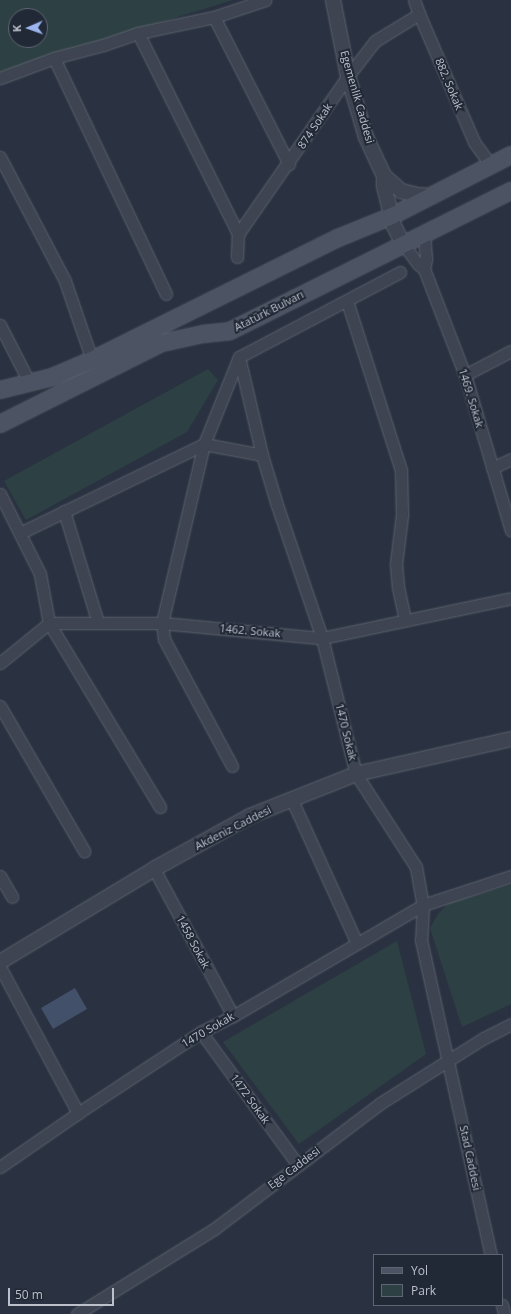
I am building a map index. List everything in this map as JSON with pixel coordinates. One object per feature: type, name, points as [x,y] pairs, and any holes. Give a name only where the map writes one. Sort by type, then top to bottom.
[{"type":"main road","points":[[0,390],[52,377],[92,360],[338,238],[392,216],[433,196],[511,155]]},
{"type":"main road","name":"Atatürk Bulvarı","points":[[0,424],[162,343],[203,334],[230,331],[511,191]]},
{"type":"street","points":[[0,78],[54,58],[102,45],[138,33],[214,17],[265,0]]},
{"type":"street","name":"Egemenlik Caddesi","points":[[333,0],[348,76],[366,137],[384,176],[384,186],[397,234],[403,244]]},
{"type":"street","name":"882. Sokak","points":[[414,0],[474,142],[491,165]]},
{"type":"street","name":"874 Sokak","points":[[238,234],[289,164],[348,76],[375,41],[419,14]]},
{"type":"street","points":[[214,17],[289,164]]},
{"type":"street","points":[[138,33],[238,234],[237,257]]},
{"type":"street","points":[[54,58],[166,294]]},
{"type":"street","points":[[0,157],[65,281],[92,360]]},
{"type":"street","points":[[384,176],[401,191],[417,195],[433,196]]},
{"type":"street","name":"1469. Sokak","points":[[424,234],[426,259],[424,269]]},
{"type":"street","name":"1469. Sokak","points":[[403,244],[418,264],[424,269],[465,375],[511,530]]},
{"type":"street","points":[[232,766],[164,639],[162,623],[204,444],[239,357],[400,272]]},
{"type":"street","points":[[347,301],[401,470],[402,515],[396,564],[398,587],[405,620]]},
{"type":"street","points":[[0,325],[29,382]]},
{"type":"street","points":[[465,375],[511,351]]},
{"type":"street","name":"1470 Sokak","points":[[239,357],[262,456],[322,638],[356,774],[416,867],[423,905]]},
{"type":"street","points":[[20,533],[204,444],[262,456]]},
{"type":"street","points":[[492,468],[511,459]]},
{"type":"street","points":[[0,494],[40,574],[49,623],[160,807]]},
{"type":"street","points":[[64,512],[98,623]]},
{"type":"street","name":"1462. Sokak","points":[[49,623],[162,623],[322,638],[511,598]]},
{"type":"street","points":[[0,663],[49,623]]},
{"type":"street","points":[[0,706],[84,851]]},
{"type":"street","name":"Akdeniz Caddesi","points":[[0,962],[154,869],[250,816],[356,774],[511,739]]},
{"type":"street","points":[[292,800],[357,943]]},
{"type":"street","name":"1458 Sokak","points":[[154,869],[233,1016]]},
{"type":"street","points":[[0,876],[12,897]]},
{"type":"street","name":"1470 Sokak","points":[[0,1167],[78,1112],[201,1032],[233,1016],[423,905],[511,876]]},
{"type":"street","name":"Stad Caddesi","points":[[423,905],[421,940],[491,1254]]},
{"type":"street","points":[[0,967],[78,1112]]},
{"type":"street","name":"Ege Caddesi","points":[[77,1314],[214,1229],[379,1104],[511,1024]]},
{"type":"street","name":"1472 Sokak","points":[[201,1032],[298,1165]]},
{"type":"green space","points":[[0,0],[233,0],[0,72]]},
{"type":"green space","points":[[208,369],[218,380],[187,432],[26,520],[4,481]]},
{"type":"green space","points":[[511,885],[511,1004],[462,1027],[430,928],[438,914],[449,903]]},
{"type":"green space","points":[[397,941],[426,1054],[299,1144],[223,1042]]},
{"type":"water","points":[[75,988],[87,1009],[53,1029],[41,1008]]}]
